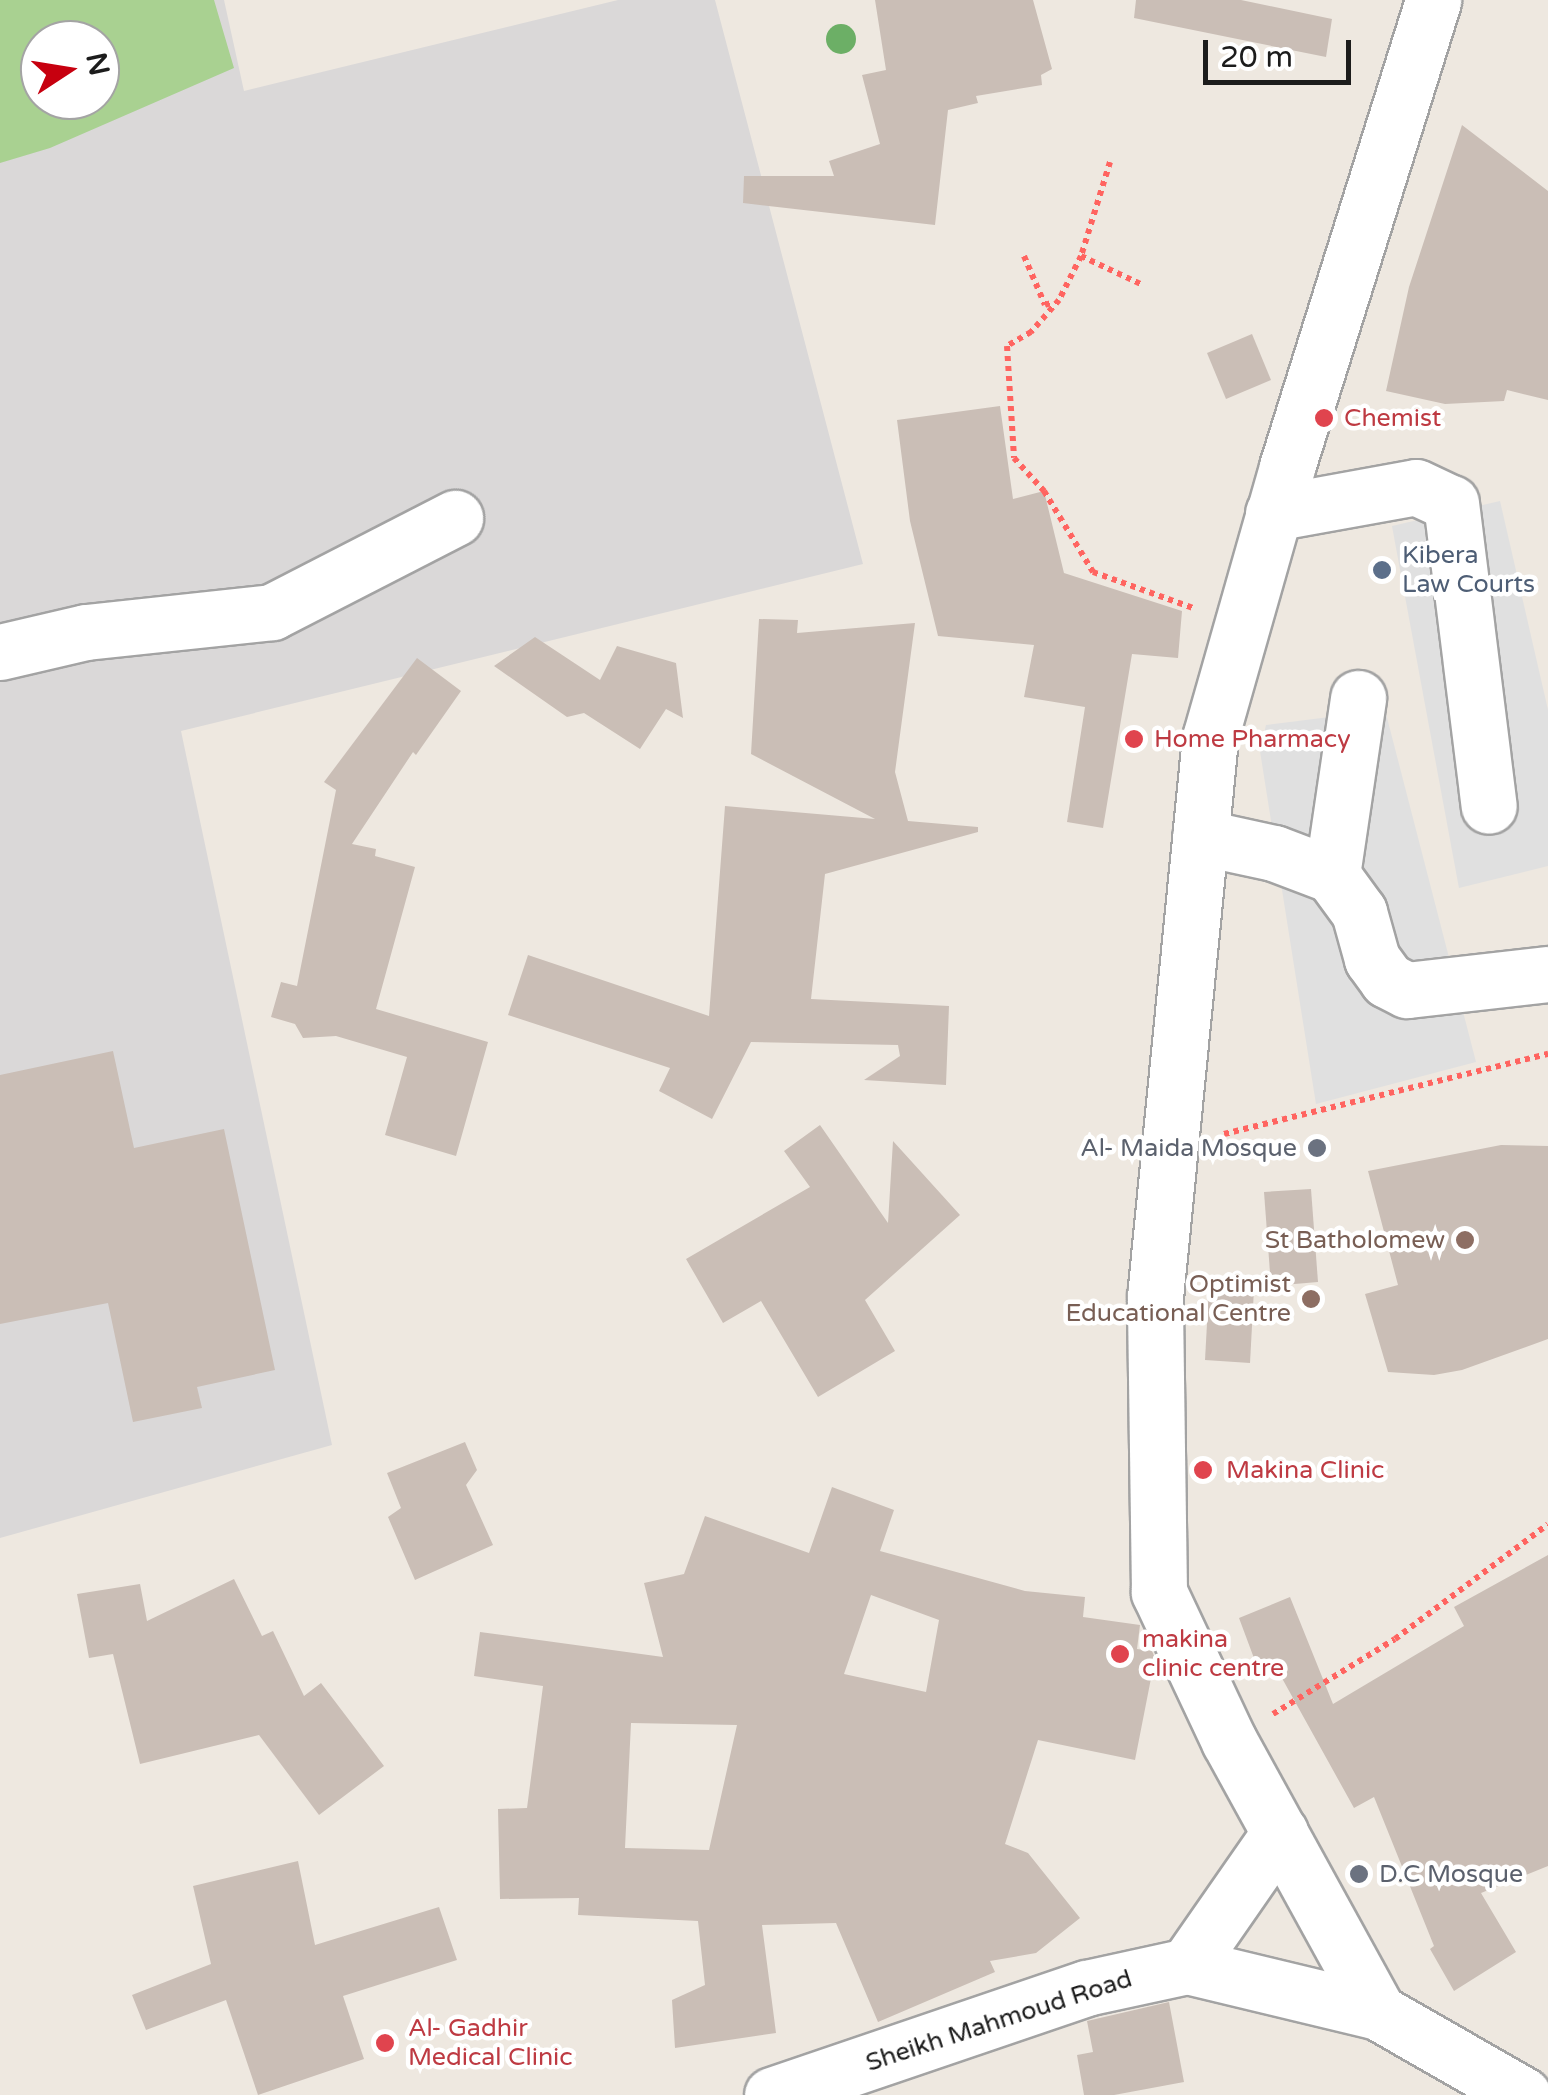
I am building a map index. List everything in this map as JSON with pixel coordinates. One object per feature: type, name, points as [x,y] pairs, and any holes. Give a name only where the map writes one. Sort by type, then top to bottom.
[{"type":"street","points":[[1378,2012],[1229,1741],[1159,1592],[1155,1297],[1210,738],[1273,512],[1433,0]]},
{"type":"street","points":[[1273,512],[1416,486],[1451,502],[1489,806]]},
{"type":"street","points":[[0,652],[86,632],[272,612],[455,518]]},
{"type":"street","points":[[1332,875],[1358,698]]},
{"type":"street","points":[[1200,838],[1274,853],[1332,875],[1359,912],[1372,959],[1387,980],[1408,990],[1548,974]]},
{"type":"street","points":[[1280,1832],[1187,1966],[1378,2012],[1523,2095]]},
{"type":"street","name":"Sheikh Mahmoud Road","points":[[772,2095],[832,2086],[1086,1988],[1187,1966]]},
{"type":"path","points":[[1110,162],[1080,256],[1059,300],[1031,332],[1007,346],[1014,458],[1044,491],[1093,572],[1241,626]]},
{"type":"path","points":[[1024,256],[1045,305],[1059,300]]},
{"type":"path","points":[[1080,256],[1143,285]]},
{"type":"path","points":[[1170,1147],[1548,1054]]},
{"type":"path","points":[[1229,1741],[1395,1640],[1548,1524]]},
{"type":"shaded area","points":[[0,0],[224,0],[244,91],[618,0],[715,0],[863,564],[181,731],[332,1445],[0,1538]]},
{"type":"shaded area","points":[[1500,501],[1548,710],[1548,866],[1459,888],[1392,526]]},
{"type":"shaded area","points":[[1385,710],[1476,1062],[1316,1104],[1260,751],[1266,725]]},
{"type":"green space","points":[[0,0],[214,0],[234,68],[120,118],[120,20],[20,20],[20,120],[114,120],[50,148],[0,163]]},
{"type":"building","points":[[875,0],[1033,0],[1052,69],[1041,75],[1042,85],[976,96],[978,103],[948,110],[935,225],[743,203],[744,176],[834,176],[829,161],[880,144],[862,75],[886,70]]},
{"type":"building","points":[[1136,0],[1241,0],[1332,19],[1326,57],[1134,18]]},
{"type":"building","points":[[1462,125],[1548,191],[1548,400],[1507,390],[1504,401],[1445,404],[1386,391],[1409,287]]},
{"type":"building","points":[[1252,334],[1271,380],[1226,399],[1207,353]]},
{"type":"building","points":[[1000,406],[1013,499],[1044,491],[1064,573],[1182,611],[1178,658],[1132,654],[1103,828],[1067,822],[1085,707],[1024,697],[1034,645],[938,636],[910,521],[897,420]]},
{"type":"building","points":[[759,619],[798,620],[797,633],[915,623],[895,772],[908,821],[978,827],[978,832],[825,874],[811,999],[949,1006],[946,1085],[864,1080],[900,1056],[898,1045],[751,1042],[712,1119],[659,1091],[670,1068],[508,1015],[528,955],[709,1016],[725,806],[875,819],[751,754]]},
{"type":"building","points":[[535,637],[600,680],[617,646],[676,663],[683,718],[666,709],[640,749],[584,713],[567,717],[494,666]]},
{"type":"building","points":[[417,658],[461,691],[416,755],[413,752],[352,844],[376,849],[375,856],[415,867],[376,1009],[488,1042],[456,1156],[385,1135],[407,1057],[336,1036],[303,1038],[295,1024],[271,1017],[281,982],[297,986],[336,790],[324,782]]},
{"type":"building","points":[[113,1051],[134,1148],[224,1129],[275,1370],[197,1387],[202,1408],[133,1422],[108,1303],[0,1324],[0,1075]]},
{"type":"building","points":[[820,1125],[888,1223],[893,1141],[960,1215],[865,1300],[895,1351],[818,1397],[761,1301],[723,1323],[686,1259],[810,1187],[784,1151]]},
{"type":"building","points":[[1501,1145],[1548,1146],[1548,1339],[1462,1370],[1434,1375],[1388,1372],[1365,1294],[1398,1285],[1368,1171]]},
{"type":"building","points":[[1311,1189],[1318,1282],[1271,1286],[1264,1192]]},
{"type":"building","points":[[1209,1287],[1254,1289],[1250,1363],[1205,1360]]},
{"type":"building","points":[[465,1442],[477,1470],[466,1485],[493,1545],[415,1580],[388,1517],[401,1508],[387,1473]]},
{"type":"building","points":[[832,1487],[894,1510],[880,1551],[1025,1591],[1085,1597],[1083,1617],[1140,1625],[1137,1649],[1152,1651],[1155,1658],[1135,1760],[1038,1740],[1005,1844],[1028,1853],[1080,1918],[1036,1953],[990,1961],[995,1972],[878,2022],[836,1923],[762,1925],[776,2033],[675,2048],[672,2000],[705,1985],[698,1921],[578,1915],[579,1898],[500,1899],[498,1809],[527,1808],[543,1686],[474,1676],[480,1632],[663,1657],[644,1583],[684,1574],[705,1516],[809,1553]],"holes":[[[871,1595],[939,1620],[926,1692],[844,1674]],[[631,1723],[737,1725],[709,1850],[625,1848]]]},
{"type":"building","points":[[1548,1555],[1548,1866],[1481,1893],[1516,1952],[1454,1991],[1430,1949],[1434,1946],[1374,1797],[1354,1808],[1278,1671],[1261,1677],[1239,1618],[1290,1597],[1333,1704],[1464,1626],[1454,1607]]},
{"type":"building","points":[[234,1579],[262,1636],[273,1631],[304,1696],[321,1683],[384,1766],[319,1815],[259,1735],[140,1764],[113,1654],[89,1658],[77,1594],[140,1584],[147,1621]]},
{"type":"building","points":[[298,1861],[315,1945],[439,1907],[457,1960],[343,1996],[364,2059],[258,2095],[226,2000],[146,2030],[132,1995],[211,1964],[193,1886]]},
{"type":"building","points":[[1169,2002],[1184,2082],[1114,2095],[1084,2095],[1077,2055],[1093,2052],[1087,2021]]},
{"type":"place","name":"Chemist","points":[[1324,418]]},
{"type":"place","name":"Kibera Law Courts","points":[[1382,570]]},
{"type":"place","name":"Home Pharmacy","points":[[1134,739]]},
{"type":"place","name":"Al- Maida Mosque","points":[[1317,1148]]},
{"type":"place","name":"St Batholomew","points":[[1465,1240]]},
{"type":"place","name":"Optimist Educational Centre","points":[[1311,1299]]},
{"type":"place","name":"Makina Clinic","points":[[1203,1470]]},
{"type":"place","name":"makina clinic centre","points":[[1120,1654]]},
{"type":"place","name":"D.C Mosque","points":[[1359,1874]]},
{"type":"place","name":"Al- Gadhir Medical Clinic","points":[[385,2043]]}]
